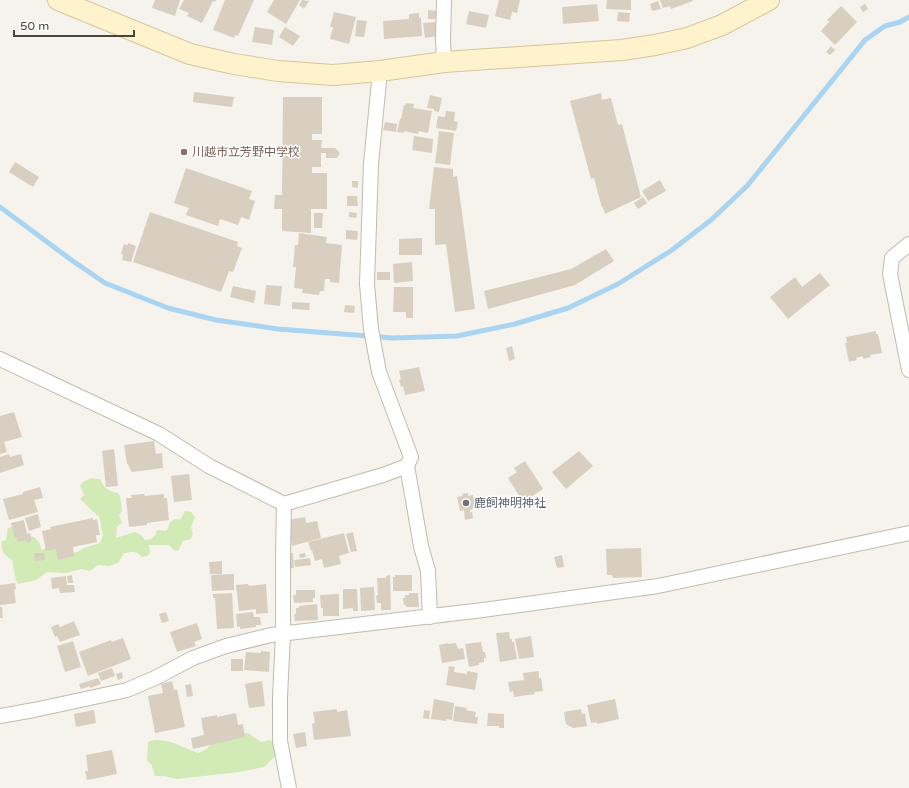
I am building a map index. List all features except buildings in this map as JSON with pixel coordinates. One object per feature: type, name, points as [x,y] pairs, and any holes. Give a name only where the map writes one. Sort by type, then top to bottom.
[{"type":"street","points":[[58,0],[81,4],[190,54],[234,64],[278,71],[333,75],[380,71],[444,62],[622,50],[655,45],[687,38],[722,25],[769,0]]},
{"type":"street","points":[[444,0],[444,62]]},
{"type":"street","points":[[380,71],[371,164],[368,239],[367,284],[371,329],[378,372],[411,457],[407,466],[421,546],[428,571],[430,617]]},
{"type":"street","points":[[909,244],[892,258],[890,274],[909,370]]},
{"type":"street","points":[[0,359],[159,434],[209,466],[284,504],[383,475],[407,466]]},
{"type":"street","points":[[284,504],[280,741],[289,788]]},
{"type":"street","points":[[0,716],[127,690],[155,678],[193,658],[226,646],[271,635],[430,617],[658,586],[909,533]]},
{"type":"green space","points":[[91,478],[100,479],[107,489],[118,493],[120,496],[122,511],[119,515],[122,522],[117,527],[116,538],[135,532],[141,535],[145,540],[151,539],[156,535],[156,531],[166,531],[170,522],[175,519],[180,520],[185,511],[191,512],[195,517],[191,527],[193,534],[191,539],[183,541],[178,551],[174,550],[169,545],[149,545],[150,554],[147,556],[142,557],[138,553],[134,552],[124,553],[118,563],[109,566],[98,565],[90,571],[81,569],[66,573],[47,572],[36,580],[19,584],[16,581],[12,560],[5,555],[2,550],[2,541],[6,540],[8,528],[16,526],[26,536],[34,537],[39,542],[42,550],[48,546],[68,553],[77,552],[100,543],[103,535],[99,517],[80,499],[84,495],[80,486],[83,482]]},
{"type":"green space","points":[[248,733],[261,742],[270,740],[276,745],[276,755],[264,767],[239,772],[177,779],[164,776],[155,776],[152,766],[147,760],[148,742],[154,740],[167,741],[198,753],[207,749],[214,739]]},
{"type":"waterway","points":[[0,207],[105,283],[168,308],[216,320],[278,329],[393,338],[457,336],[515,324],[568,308],[618,284],[672,250],[711,220],[747,186],[865,40],[885,26],[900,22],[909,17]]},
{"type":"place","name":"川越市立芳野中学校","points":[[184,152]]},
{"type":"place","name":"鹿飼神明神社","points":[[466,503]]}]
